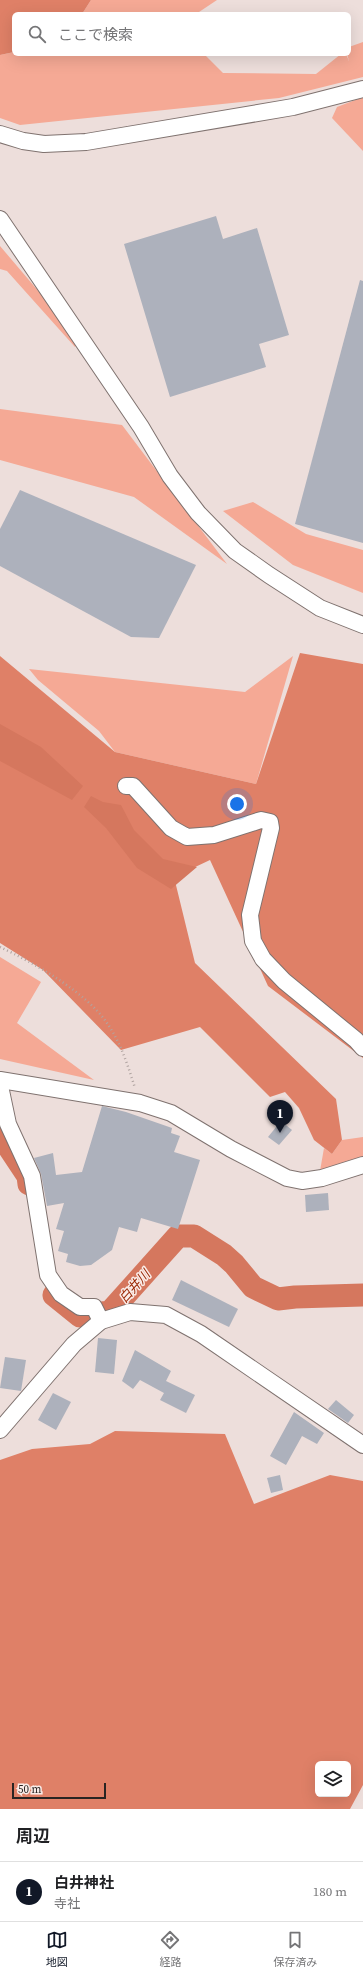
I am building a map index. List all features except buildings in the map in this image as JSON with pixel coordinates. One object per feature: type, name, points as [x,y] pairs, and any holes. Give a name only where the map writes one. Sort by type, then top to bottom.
[{"type":"street","points":[[0,134],[23,141],[44,144],[86,142],[293,107],[363,89]]},
{"type":"street","points":[[0,219],[141,427],[170,476],[198,513],[235,551],[269,576],[320,608],[363,625]]},
{"type":"street","points":[[126,786],[133,786],[172,828],[187,837],[214,835],[261,820],[270,822],[271,828],[250,915],[253,941],[263,959],[284,981],[356,1040],[363,1048]]},
{"type":"street","points":[[0,1080],[140,1104],[170,1113],[231,1149],[287,1178],[302,1181],[322,1178],[363,1165]]},
{"type":"street","points":[[0,1086],[8,1124],[32,1176],[48,1275],[61,1294],[80,1308],[97,1314],[130,1312],[166,1315],[201,1334],[363,1445]]},
{"type":"street","points":[[0,1430],[74,1344],[97,1314]]},
{"type":"path","points":[[0,947],[38,966],[84,999],[107,1022],[124,1054],[140,1104]]},
{"type":"shaded area","points":[[0,0],[91,0],[83,12],[12,12],[12,52],[0,55]]},
{"type":"shaded area","points":[[91,0],[217,0],[199,12],[83,12]]},
{"type":"shaded area","points":[[363,42],[363,77],[279,98],[20,125],[0,118],[0,55],[12,52],[12,56],[206,56],[223,73],[316,74],[338,56],[347,56],[349,61],[348,56],[351,56],[351,46]]},
{"type":"shaded area","points":[[363,97],[363,151],[332,118],[337,107]]},
{"type":"shaded area","points":[[0,246],[79,339],[75,347],[7,271],[0,269]]},
{"type":"shaded area","points":[[0,409],[122,425],[227,564],[134,497],[0,460]]},
{"type":"shaded area","points":[[253,502],[306,534],[363,550],[363,593],[293,565],[223,511]]},
{"type":"shaded area","points":[[300,653],[363,664],[363,1058],[268,986],[210,860],[174,877],[195,963],[336,1099],[342,1140],[332,1154],[314,1140],[299,1108],[285,1092],[270,1097],[200,1027],[121,1050],[43,970],[0,943],[0,656],[115,752],[256,784]]},
{"type":"shaded area","points":[[293,656],[256,784],[115,752],[99,731],[38,680],[29,669],[245,692]]},
{"type":"shaded area","points":[[0,724],[41,747],[83,786],[72,800],[0,761]]},
{"type":"shaded area","points":[[91,796],[103,802],[121,805],[134,830],[163,859],[197,867],[171,889],[137,868],[106,828],[84,807]]},
{"type":"shaded area","points":[[0,957],[41,982],[17,1023],[94,1080],[0,1059]]},
{"type":"shaded area","points":[[363,1137],[363,1158],[320,1171],[324,1148],[332,1154],[342,1140]]},
{"type":"shaded area","points":[[115,1431],[225,1434],[254,1504],[330,1475],[363,1481],[363,1785],[350,1809],[0,1809],[0,1460],[32,1449],[90,1444]]},
{"type":"waterway","name":"白井川","points":[[0,1134],[28,1176],[29,1184]]},
{"type":"waterway","name":"白井川","points":[[54,1295],[80,1316],[110,1312],[178,1236],[194,1236],[224,1255],[234,1264],[253,1287],[278,1299],[363,1295]]},
{"type":"place","name":"白井神社","points":[[280,1133]]}]
